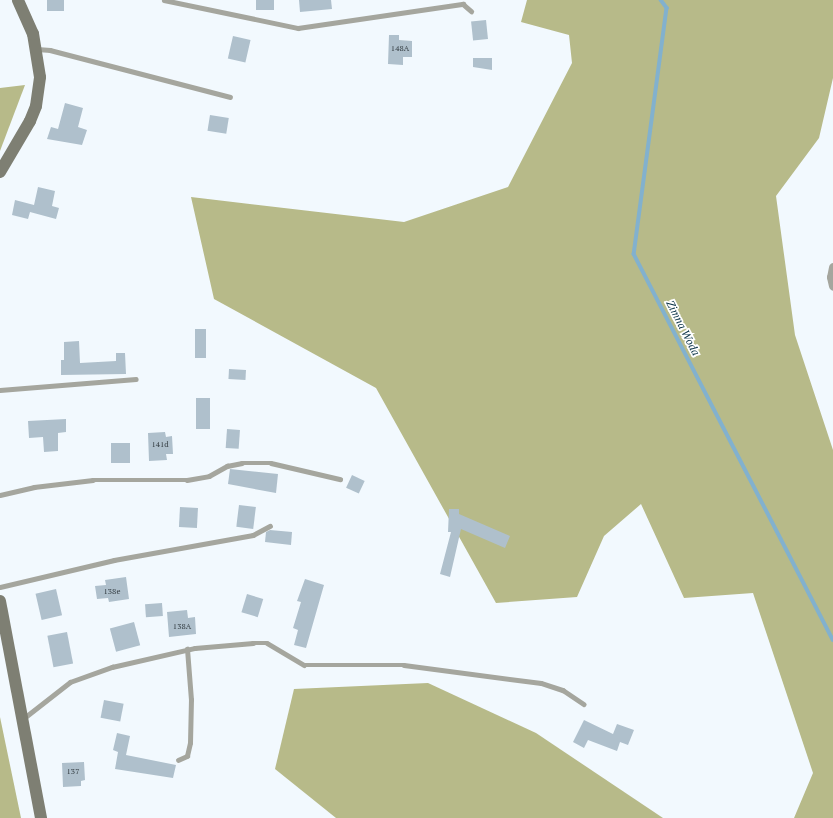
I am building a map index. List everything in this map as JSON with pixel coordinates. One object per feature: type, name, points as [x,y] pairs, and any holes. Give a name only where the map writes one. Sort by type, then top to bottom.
[{"type":"street","points":[[0,172],[24,133],[36,106],[40,77],[37,49],[18,0]]},
{"type":"street","points":[[833,267],[833,286]]},
{"type":"street","points":[[0,601],[41,818]]},
{"type":"lane","points":[[164,0],[298,28],[463,4],[471,11]]},
{"type":"lane","points":[[37,49],[50,50],[230,97]]},
{"type":"lane","points":[[0,390],[136,379]]},
{"type":"lane","points":[[0,495],[34,487],[93,480],[187,480],[209,476],[227,466],[242,463],[271,463],[340,480]]},
{"type":"lane","points":[[0,587],[114,560],[253,535],[270,526]]},
{"type":"lane","points":[[22,720],[70,682],[112,667],[187,649],[267,643],[304,665],[404,665],[498,676],[541,683],[563,690],[584,704]]},
{"type":"lane","points":[[178,760],[187,756],[190,743],[191,700],[187,649]]},
{"type":"green space","points":[[527,0],[833,0],[833,78],[819,138],[776,196],[795,335],[833,450],[833,818],[794,818],[813,773],[753,593],[684,598],[641,504],[604,536],[577,597],[496,603],[376,388],[214,299],[191,197],[404,222],[508,187],[572,63],[569,35],[521,22]]},
{"type":"green space","points":[[25,85],[0,151],[0,88]]},
{"type":"green space","points":[[428,683],[536,733],[663,818],[336,818],[275,769],[294,689]]},
{"type":"green space","points":[[0,717],[21,818],[0,818]]},
{"type":"building","points":[[47,0],[64,0],[64,11],[47,11]]},
{"type":"building","points":[[256,0],[274,0],[274,10],[256,10]]},
{"type":"building","points":[[299,0],[331,0],[332,9],[300,12]]},
{"type":"building","points":[[486,20],[488,39],[473,40],[471,22]]},
{"type":"building","points":[[389,35],[399,35],[399,40],[412,41],[412,57],[403,57],[403,65],[388,64]]},
{"type":"building","points":[[233,36],[251,40],[245,62],[228,58]]},
{"type":"building","points":[[473,58],[492,58],[492,70],[473,67]]},
{"type":"building","points":[[65,103],[83,108],[78,127],[87,130],[82,145],[47,139],[51,127],[58,129]]},
{"type":"building","points":[[210,115],[229,118],[226,134],[207,131]]},
{"type":"building","points":[[38,187],[55,191],[52,206],[59,208],[56,219],[30,212],[28,219],[12,215],[15,200],[34,205]]},
{"type":"building","points":[[195,329],[206,329],[206,358],[195,358]]},
{"type":"building","points":[[79,341],[80,363],[116,361],[116,353],[125,353],[126,374],[61,375],[61,360],[64,360],[64,342]]},
{"type":"building","points":[[229,369],[246,370],[245,380],[228,379]]},
{"type":"building","points":[[196,398],[210,398],[210,429],[196,429]]},
{"type":"building","points":[[66,419],[66,432],[58,433],[58,451],[44,452],[43,437],[29,438],[28,421]]},
{"type":"building","points":[[227,429],[240,430],[239,449],[226,448]]},
{"type":"building","points":[[165,432],[166,437],[172,436],[173,454],[166,454],[167,460],[149,461],[148,433]]},
{"type":"building","points":[[111,443],[130,443],[130,463],[111,463]]},
{"type":"building","points":[[230,469],[278,474],[276,493],[228,484]]},
{"type":"building","points":[[352,475],[365,481],[359,494],[346,488]]},
{"type":"building","points":[[239,505],[256,507],[253,529],[236,527]]},
{"type":"building","points":[[180,507],[198,508],[197,528],[179,527]]},
{"type":"building","points":[[449,509],[459,509],[459,514],[510,536],[505,548],[461,529],[450,577],[440,574],[451,532],[448,532]]},
{"type":"building","points":[[270,530],[292,532],[291,545],[265,542],[266,532]]},
{"type":"building","points":[[126,577],[129,599],[109,602],[108,598],[97,599],[95,586],[106,585],[105,580]]},
{"type":"building","points":[[305,579],[324,585],[306,648],[294,645],[298,630],[293,628],[301,602],[297,601]]},
{"type":"building","points":[[56,589],[62,615],[42,620],[36,594]]},
{"type":"building","points":[[247,594],[263,599],[258,617],[241,612]]},
{"type":"building","points":[[162,603],[163,616],[146,617],[145,604]]},
{"type":"building","points":[[187,610],[188,618],[195,617],[196,634],[169,637],[167,612]]},
{"type":"building","points":[[134,622],[140,645],[116,652],[110,628]]},
{"type":"building","points":[[67,632],[73,663],[53,667],[47,636]]},
{"type":"building","points":[[104,700],[124,704],[120,721],[101,718]]},
{"type":"building","points":[[584,720],[613,734],[617,724],[634,730],[628,745],[620,742],[617,751],[588,740],[584,748],[573,742]]},
{"type":"building","points":[[117,733],[130,736],[126,755],[176,765],[173,778],[115,769],[118,752],[113,750]]},
{"type":"building","points":[[84,762],[85,780],[81,781],[81,786],[63,787],[62,763]]},
{"type":"waterway","name":"Zimna Woda","points":[[661,0],[667,8],[634,254],[833,640]]}]
